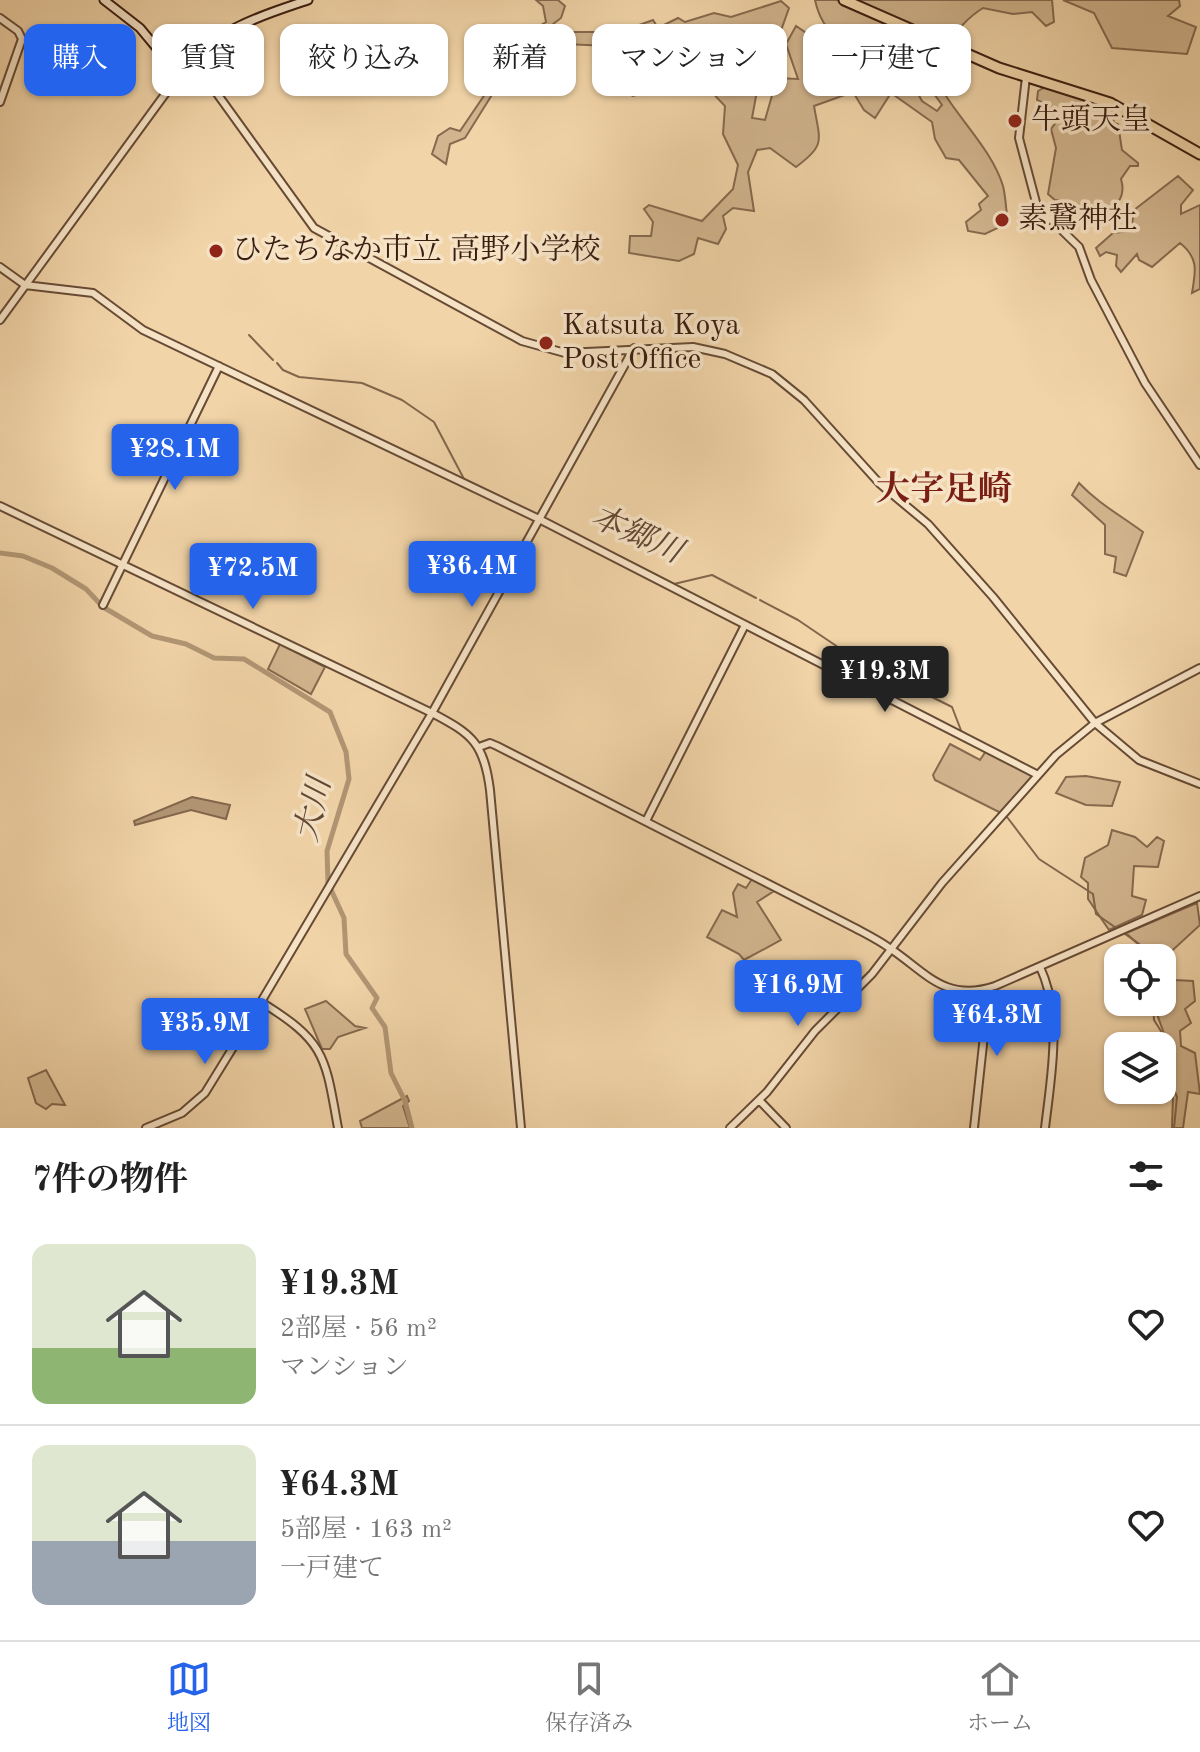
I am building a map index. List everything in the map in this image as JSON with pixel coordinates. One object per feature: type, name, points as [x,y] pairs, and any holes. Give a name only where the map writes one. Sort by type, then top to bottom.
[{"type":"main road","points":[[104,0],[140,28],[152,42]]},
{"type":"main road","points":[[244,24],[308,0]]},
{"type":"main road","points":[[844,0],[966,56],[1110,103],[1200,154]]},
{"type":"street","points":[[0,18],[18,31],[22,39],[0,102]]},
{"type":"street","points":[[1026,77],[1019,138],[1037,206],[1079,247],[1091,280],[1145,383],[1200,465]]},
{"type":"street","points":[[0,320],[164,96]]},
{"type":"street","points":[[219,96],[297,209],[324,235],[538,348],[575,353],[677,346],[709,350],[758,367],[790,387],[876,481],[944,542],[1095,723],[1139,760],[1200,784]]},
{"type":"street","points":[[0,267],[25,285],[93,293],[143,330],[539,519],[1038,775]]},
{"type":"street","points":[[146,1128],[166,1124],[205,1093],[432,713],[634,348]]},
{"type":"street","points":[[103,605],[219,366]]},
{"type":"street","points":[[0,506],[432,713],[465,731],[479,747],[489,781],[521,1128]]},
{"type":"street","points":[[646,821],[745,625]]},
{"type":"street","points":[[730,1128],[760,1101],[815,1031],[876,970],[890,948],[1065,747],[1095,723],[1200,668]]},
{"type":"street","points":[[479,747],[493,744],[646,821],[890,948],[926,978],[946,987],[989,989],[1200,896]]},
{"type":"street","points":[[1040,967],[1049,986],[1053,1040],[1045,1128]]},
{"type":"street","points":[[974,1128],[989,989]]},
{"type":"street","points":[[261,1002],[302,1028],[314,1041],[327,1071],[338,1128]]},
{"type":"street","points":[[760,1101],[786,1128]]},
{"type":"shaded area","points":[[536,0],[558,0],[565,6],[561,18],[553,24],[543,24],[546,22],[543,6]]},
{"type":"shaded area","points":[[815,0],[1052,0],[1054,22],[1046,26],[1032,12],[1013,14],[983,8],[963,24],[825,24]]},
{"type":"shaded area","points":[[1063,0],[1179,0],[1180,6],[1168,16],[1196,27],[1187,54],[1112,48],[1094,13]]},
{"type":"shaded area","points":[[781,1],[789,8],[783,24],[666,24],[678,18],[685,22],[714,13],[731,17]]},
{"type":"shaded area","points":[[796,26],[803,31],[803,96],[842,96],[814,106],[818,141],[812,153],[796,167],[770,148],[757,150],[748,172],[754,211],[733,208],[723,216],[726,229],[718,244],[698,238],[694,254],[679,261],[629,253],[630,236],[651,236],[653,222],[644,209],[649,205],[702,221],[733,189],[738,165],[723,134],[725,106],[716,96],[756,96],[752,118],[765,120],[772,96],[787,96],[787,78],[798,79],[787,47]]},
{"type":"shaded area","points":[[576,32],[592,32],[592,45],[576,45]]},
{"type":"shaded area","points":[[1047,86],[1111,107],[1114,123],[1118,124],[1122,150],[1138,163],[1138,166],[1130,166],[1121,179],[1123,188],[1118,202],[1090,225],[1080,223],[1072,202],[1055,200],[1048,194],[1056,148],[1051,129],[1057,121],[1049,106],[1037,100],[1038,91]]},
{"type":"shaded area","points":[[484,96],[491,96],[465,138],[450,144],[446,164],[432,154],[438,136],[450,128],[460,131]]},
{"type":"shaded area","points":[[855,96],[889,96],[875,118],[864,110]]},
{"type":"shaded area","points":[[895,96],[919,96],[937,111],[942,105],[936,96],[946,96],[985,150],[998,174],[1004,191],[1008,223],[985,234],[968,231],[966,222],[981,210],[979,204],[988,196],[959,160],[946,158],[935,139],[932,122]]},
{"type":"shaded area","points":[[1178,176],[1193,190],[1181,205],[1181,214],[1200,205],[1200,289],[1192,293],[1193,261],[1180,243],[1152,267],[1139,260],[1137,254],[1121,272],[1116,266],[1117,255],[1106,252],[1100,256],[1096,248],[1113,233],[1131,231],[1134,210]]},
{"type":"shaded area","points":[[1079,483],[1143,532],[1126,576],[1114,572],[1116,557],[1105,554],[1105,525],[1072,495]]},
{"type":"shaded area","points":[[280,644],[325,667],[311,694],[268,669]]},
{"type":"shaded area","points":[[950,744],[980,760],[986,751],[1035,775],[1001,813],[935,780],[933,775]]},
{"type":"shaded area","points":[[1086,776],[1120,782],[1112,806],[1086,805],[1056,793],[1066,777]]},
{"type":"shaded area","points":[[192,797],[230,805],[226,819],[191,810],[135,825],[134,821]]},
{"type":"shaded area","points":[[1112,830],[1135,837],[1147,847],[1157,837],[1164,841],[1158,867],[1134,866],[1132,896],[1146,900],[1142,915],[1109,930],[1088,899],[1088,883],[1081,877],[1085,858],[1108,845]]},
{"type":"shaded area","points":[[752,879],[774,891],[757,902],[781,940],[744,960],[739,954],[707,937],[722,910],[737,917],[733,893],[738,884],[746,888]]},
{"type":"shaded area","points":[[1197,903],[1200,925],[1176,947],[1176,944],[1138,944],[1126,933]]},
{"type":"shaded area","points":[[1176,980],[1193,981],[1195,1001],[1185,1009],[1191,1023],[1180,1031],[1181,1046],[1195,1053],[1200,1094],[1188,1092],[1183,1128],[1172,1128],[1173,1104],[1176,1104],[1176,1032],[1163,1032],[1158,1016],[1176,1016]]},
{"type":"shaded area","points":[[326,1001],[355,1026],[365,1028],[338,1037],[330,1049],[322,1049],[305,1009]]},
{"type":"shaded area","points":[[46,1070],[65,1105],[52,1104],[46,1109],[36,1103],[28,1078]]},
{"type":"shaded area","points":[[407,1096],[409,1101],[403,1106],[410,1128],[362,1128],[360,1121]]},
{"type":"waterway","name":"本郷川","points":[[249,335],[273,360]]},
{"type":"waterway","name":"本郷川","points":[[277,363],[283,370],[299,377],[362,383],[402,400],[434,422],[464,479],[505,499]]},
{"type":"waterway","name":"本郷川","points":[[551,522],[570,532]]},
{"type":"waterway","name":"大川","points":[[0,553],[23,556],[52,568],[86,589],[103,607],[152,636],[186,644],[214,658],[244,659],[330,712],[346,752],[349,779],[327,851],[328,883],[344,918],[346,954],[377,998],[372,1008],[385,1027],[391,1073],[405,1101],[412,1128]]},
{"type":"waterway","name":"本郷川","points":[[619,556],[674,584],[712,575],[756,598]]},
{"type":"waterway","name":"本郷川","points":[[760,600],[798,620],[860,662]]},
{"type":"waterway","name":"本郷川","points":[[864,663],[952,707],[962,733]]},
{"type":"waterway","points":[[1007,817],[1039,859],[1093,894],[1096,914],[1139,944]]},
{"type":"waterway","points":[[1154,1016],[1173,1063],[1172,1085],[1177,1097],[1174,1128]]},
{"type":"place","name":"牛頭天皇","points":[[1015,121]]},
{"type":"place","name":"素鵞神社","points":[[1002,220]]},
{"type":"place","name":"ひたちなか市立 高野小学校","points":[[216,251]]},
{"type":"place","name":"Katsuta Koya Post Office","points":[[546,343]]},
{"type":"district","name":"大字足崎","points":[[944,491]]}]
